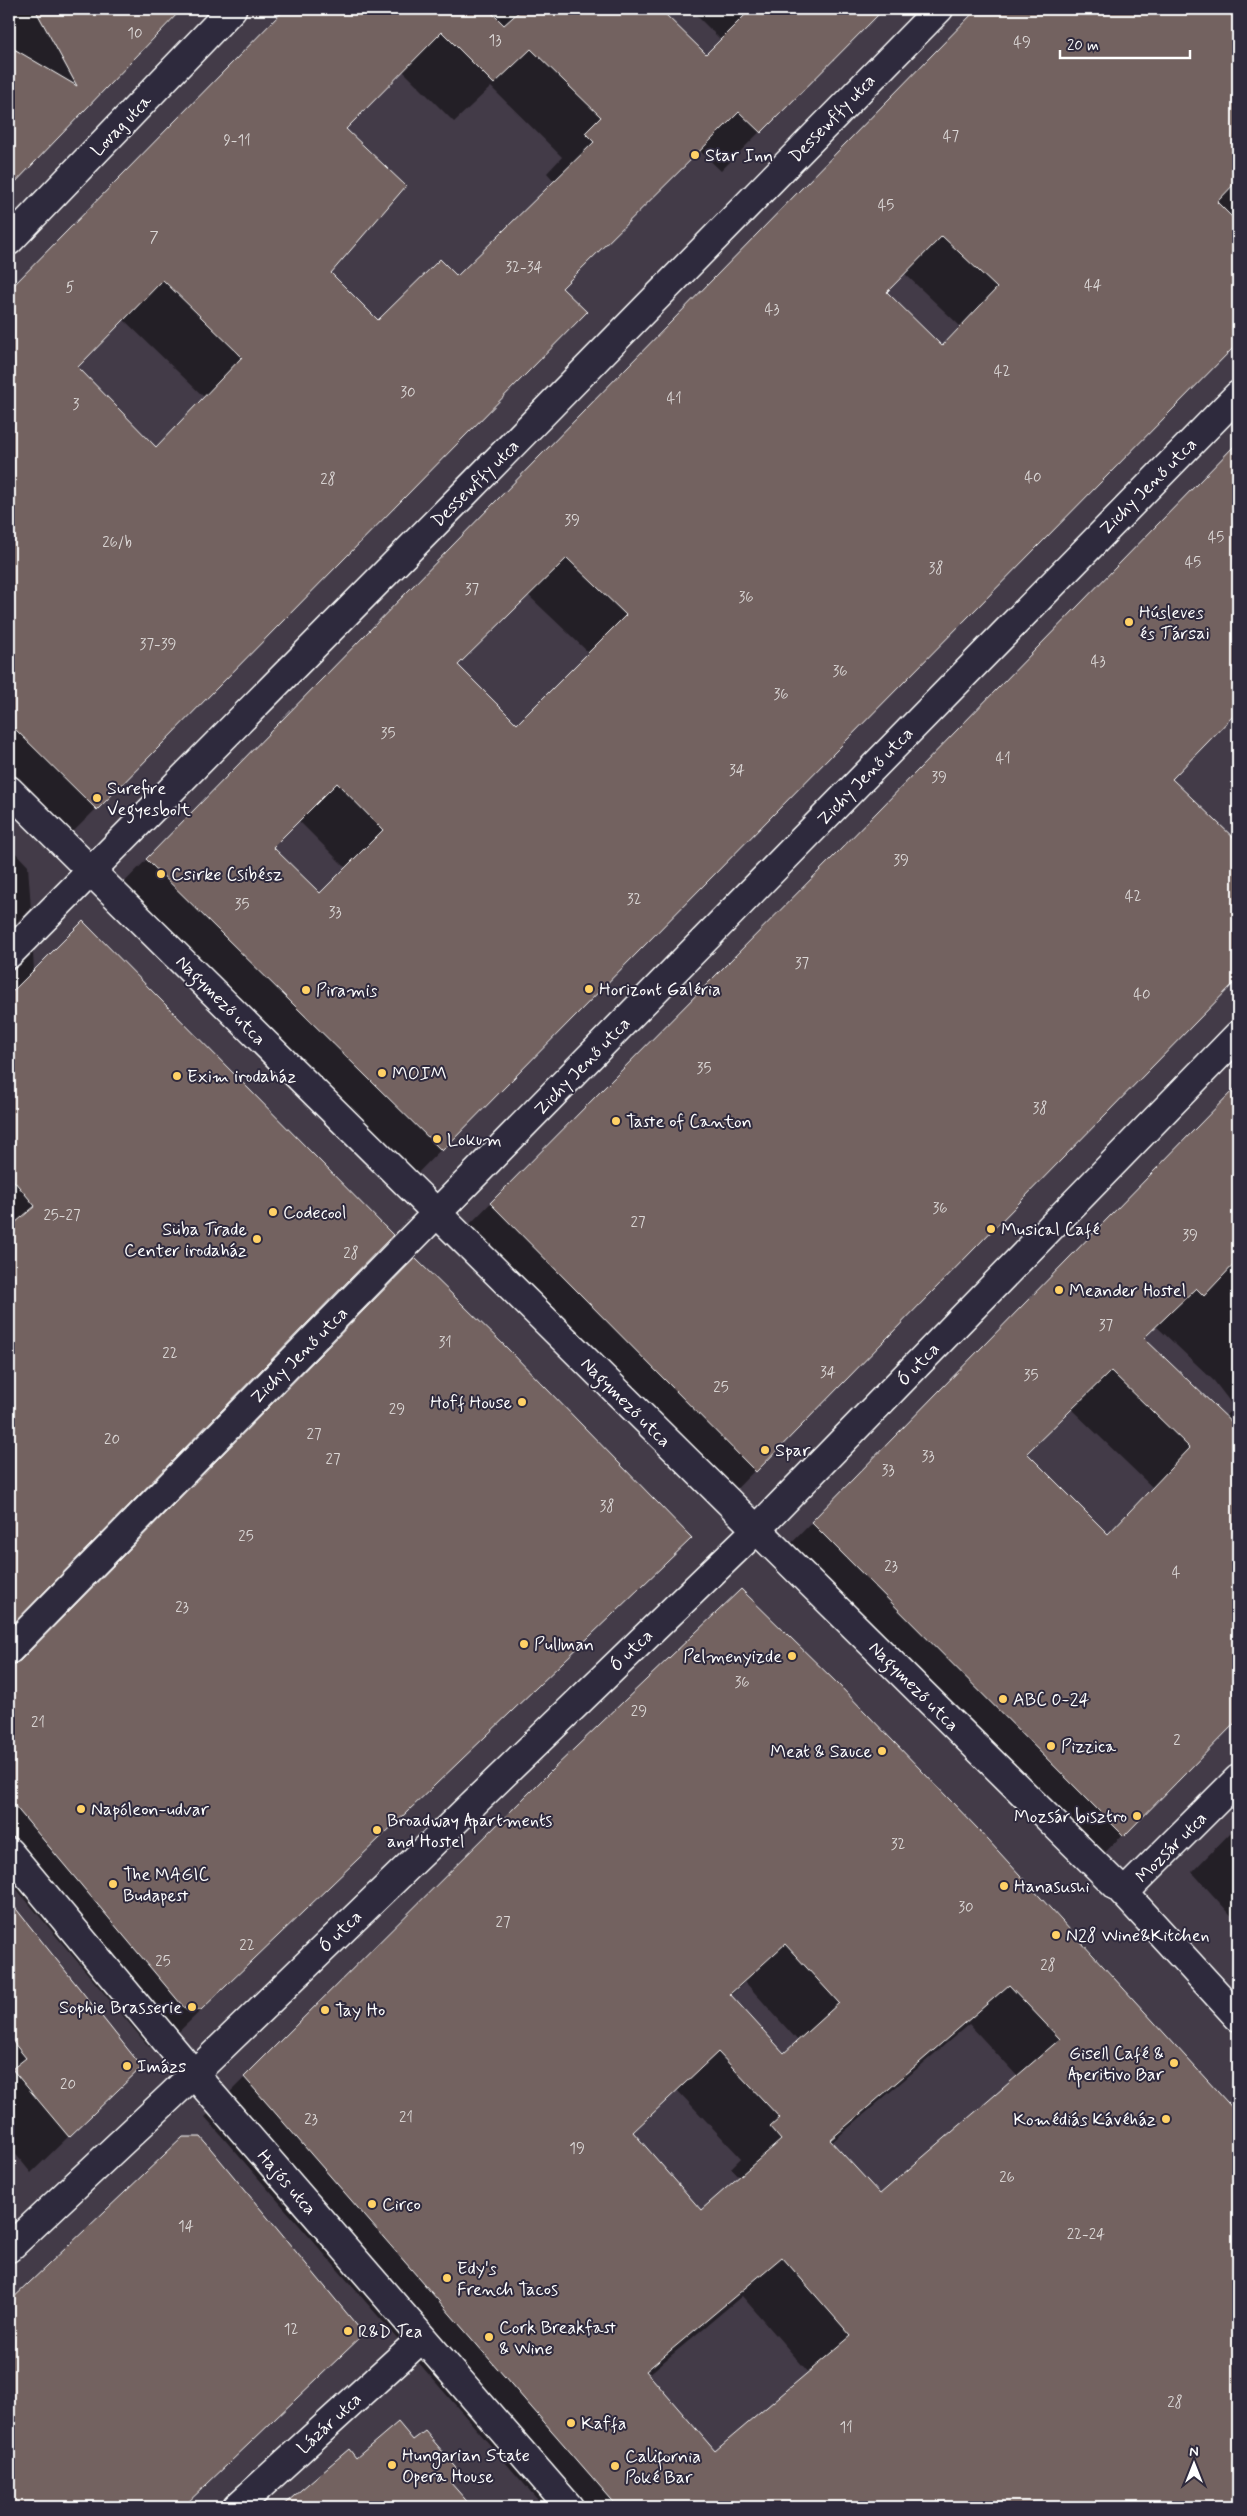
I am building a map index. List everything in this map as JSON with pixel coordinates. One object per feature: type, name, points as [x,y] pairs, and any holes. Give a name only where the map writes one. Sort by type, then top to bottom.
[{"type":"street","name":"Lovag utca","points":[[9,241],[232,9]]},
{"type":"street","name":"Dessewffy utca","points":[[9,954],[90,870],[465,494],[939,9]]},
{"type":"street","name":"Zichy Jenő utca","points":[[9,1650],[1238,395]]},
{"type":"street","name":"Nagymező utca","points":[[9,790],[1124,1893],[1238,2017]]},
{"type":"street","name":"Ó utca","points":[[9,2248],[171,2096],[192,2073],[756,1530],[1238,1035]]},
{"type":"street","name":"Mozsár utca","points":[[1124,1893],[1238,1779]]},
{"type":"street","name":"Hajós utca","points":[[9,1852],[192,2073],[569,2507]]},
{"type":"street","name":"Lázár utca","points":[[237,2507],[421,2338]]},
{"type":"building","points":[[35,9],[182,9],[9,189],[9,46],[77,86]]},
{"type":"building","points":[[285,9],[488,9],[504,25],[522,9],[660,9],[706,54],[751,9],[884,9],[761,133],[739,112],[562,288],[587,312],[97,810],[9,723],[9,290]],"holes":[[[442,32],[494,84],[531,49],[601,117],[585,133],[594,142],[457,276],[440,259],[378,320],[331,273],[406,186],[346,129]],[[163,280],[242,357],[156,447],[78,367]]]},
{"type":"building","points":[[977,9],[1238,9],[1238,180],[1217,202],[1238,223],[1238,343],[442,1151],[146,859]],"holes":[[[942,236],[997,288],[942,346],[887,292]],[[567,558],[626,615],[517,724],[458,665]],[[337,783],[383,830],[320,893],[273,847]]]},
{"type":"building","points":[[1238,442],[1238,711],[1172,779],[1238,842],[1238,979],[756,1472],[490,1203],[838,852]]},
{"type":"building","points":[[83,921],[393,1235],[9,1628],[9,1228],[35,1206],[9,1175],[9,995]]},
{"type":"building","points":[[1238,1085],[1238,1260],[1204,1296],[1196,1288],[1144,1338],[1238,1428],[1238,1720],[1124,1836],[811,1522]],"holes":[[[1111,1371],[1190,1448],[1108,1534],[1027,1453]]]},
{"type":"building","points":[[415,1258],[508,1349],[692,1538],[201,2010],[186,2010],[9,1799],[9,1665],[20,1661]]},
{"type":"building","points":[[741,1589],[838,1684],[978,1829],[1238,2114],[1238,2507],[618,2507],[244,2077],[552,1770]],"holes":[[[785,1944],[839,2003],[784,2053],[730,1994]],[[1009,1985],[1060,2039],[880,2194],[830,2140]],[[718,2052],[780,2118],[770,2127],[781,2140],[701,2210],[633,2132]],[[782,2257],[851,2336],[715,2451],[646,2371]]]},
{"type":"building","points":[[9,1900],[142,2067],[69,2137],[12,2069],[26,2058],[9,2037]]},
{"type":"building","points":[[183,2137],[201,2137],[364,2334],[183,2507],[9,2507],[9,2302]]},
{"type":"building","name":"Hungarian State Opera House","points":[[398,2422],[413,2440],[425,2431],[461,2473],[450,2482],[472,2507],[281,2507],[349,2449],[356,2458]]},
{"type":"place","name":"Star Inn","points":[[695,155]]},
{"type":"place","name":"Húsleves és Társai","points":[[1129,622]]},
{"type":"place","name":"Surefire Vegyesbolt","points":[[97,798]]},
{"type":"place","name":"Csirke Csibész","points":[[161,874]]},
{"type":"place","name":"Horizont Galéria","points":[[589,989]]},
{"type":"place","name":"Piramis","points":[[306,990]]},
{"type":"place","name":"MOIM","points":[[382,1073]]},
{"type":"place","name":"Exim irodaház","points":[[177,1076]]},
{"type":"place","name":"Taste of Canton","points":[[616,1121]]},
{"type":"place","name":"Lokum","points":[[437,1139]]},
{"type":"place","name":"Codecool","points":[[273,1212]]},
{"type":"place","name":"Musical Café","points":[[991,1229]]},
{"type":"place","name":"Süba Trade Center irodaház","points":[[257,1239]]},
{"type":"place","name":"Meander Hostel","points":[[1059,1290]]},
{"type":"place","name":"Hoff House","points":[[522,1402]]},
{"type":"place","name":"Spar","points":[[765,1450]]},
{"type":"place","name":"Pullman","points":[[524,1644]]},
{"type":"place","name":"Pelmenyizde","points":[[792,1656]]},
{"type":"place","name":"ABC 0-24","points":[[1003,1699]]},
{"type":"place","name":"Pizzica","points":[[1051,1746]]},
{"type":"place","name":"Meat & Sauce","points":[[882,1751]]},
{"type":"place","name":"Napóleon-udvar","points":[[81,1809]]},
{"type":"place","name":"Mozsár bisztro","points":[[1137,1816]]},
{"type":"place","name":"Broadway Apartments and Hostel","points":[[377,1830]]},
{"type":"place","name":"The MAGIC Budapest","points":[[113,1884]]},
{"type":"place","name":"Hanasushi","points":[[1004,1886]]},
{"type":"place","name":"N28 Wine&Kitchen","points":[[1056,1935]]},
{"type":"place","name":"Sophie Brasserie","points":[[192,2007]]},
{"type":"place","name":"Tay Ho","points":[[325,2010]]},
{"type":"place","name":"Gisell Café & Aperitivo Bar","points":[[1174,2063]]},
{"type":"place","name":"Imázs","points":[[127,2066]]},
{"type":"place","name":"Komédiás Kávéház","points":[[1166,2119]]},
{"type":"place","name":"Circo","points":[[372,2204]]},
{"type":"place","name":"Edy's French Tacos","points":[[447,2278]]},
{"type":"place","name":"R&D Tea","points":[[348,2331]]},
{"type":"place","name":"Cork Breakfast & Wine","points":[[489,2337]]},
{"type":"place","name":"Kaffa","points":[[571,2423]]},
{"type":"place","name":"Hungarian State Opera House","points":[[392,2465]]},
{"type":"place","name":"California Poké Bar","points":[[615,2466]]}]
